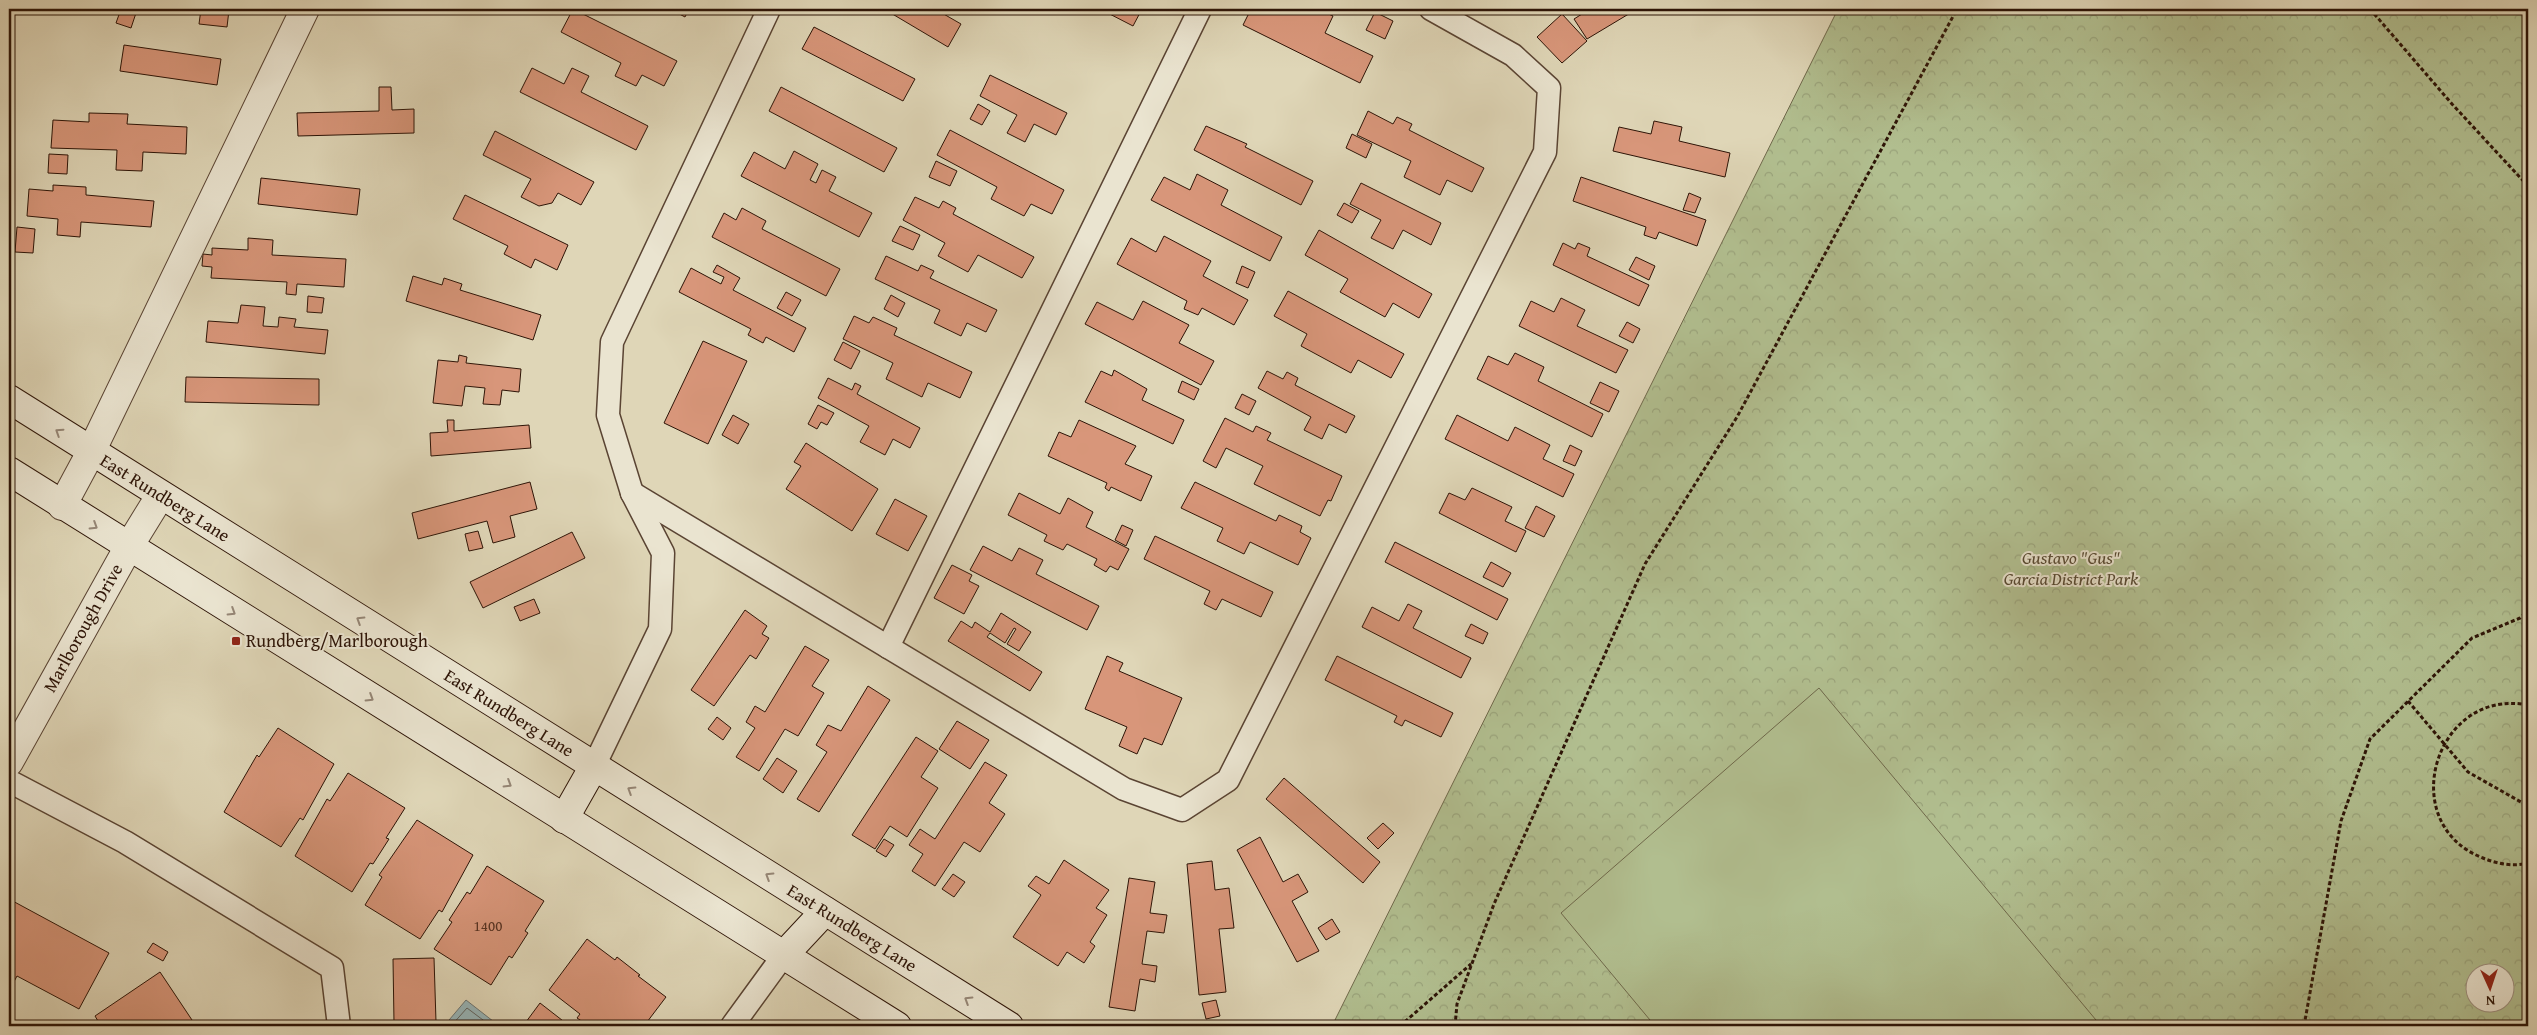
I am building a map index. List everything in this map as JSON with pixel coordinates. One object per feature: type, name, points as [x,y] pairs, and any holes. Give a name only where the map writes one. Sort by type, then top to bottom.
[{"type":"main road","points":[[62,506],[91,452],[305,9]]},
{"type":"main road","name":"East Rundberg Lane","points":[[9,399],[160,496],[1009,1026]]},
{"type":"main road","points":[[9,471],[128,548],[897,1026]]},
{"type":"main road","name":"Marlborough Drive","points":[[9,762],[128,548],[160,496]]},
{"type":"main road","points":[[564,819],[594,766]]},
{"type":"main road","points":[[783,956],[825,911]]},
{"type":"lane","points":[[594,766],[660,629],[663,553],[632,493],[608,415],[612,342],[769,9]]},
{"type":"lane","points":[[888,647],[1200,9]]},
{"type":"lane","points":[[632,493],[1124,789],[1182,810],[1228,780],[1545,152],[1549,88],[1513,55],[1431,9]]},
{"type":"lane","points":[[9,781],[125,842],[332,968],[339,1026]]},
{"type":"lane","points":[[732,1026],[783,956]]},
{"type":"path","points":[[1455,1026],[1457,1004],[1498,895],[1645,564],[1737,417],[1957,9]]},
{"type":"path","points":[[2370,9],[2452,104],[2528,186]]},
{"type":"path","points":[[2304,1026],[2341,821],[2370,739],[2472,638],[2520,618],[2528,611]]},
{"type":"path","points":[[2408,701],[2443,745],[2468,772],[2528,806]]},
{"type":"path","points":[[2528,705],[2516,703],[2488,707],[2463,720],[2443,745],[2434,768],[2432,792],[2439,817],[2453,838],[2473,854],[2497,864],[2528,863]]},
{"type":"path","points":[[1400,1026],[1472,964]]},
{"type":"green space","name":"Gustavo \"Gus\" Garcia District Park","points":[[1838,9],[2528,9],[2528,1026],[1332,1026]]},
{"type":"green space","points":[[1819,688],[2101,1026],[1655,1026],[1561,913]]},
{"type":"water","points":[[466,1000],[498,1025],[444,1026]]},
{"type":"building","points":[[121,9],[136,13],[131,28],[116,23]]},
{"type":"building","points":[[201,9],[263,9],[262,14],[229,10],[227,27],[199,24]]},
{"type":"building","points":[[573,9],[677,61],[664,86],[642,75],[636,86],[615,76],[621,63],[561,32]]},
{"type":"building","points":[[670,9],[689,9],[685,17]]},
{"type":"building","points":[[884,9],[935,9],[961,24],[948,47]]},
{"type":"building","points":[[1100,9],[1142,9],[1133,26]]},
{"type":"building","points":[[1251,9],[1275,9],[1284,13],[1286,9],[1318,9],[1333,16],[1325,33],[1373,56],[1360,83],[1243,25]]},
{"type":"building","points":[[1590,9],[1637,9],[1587,39],[1574,19]]},
{"type":"building","points":[[1375,12],[1393,21],[1385,39],[1366,30]]},
{"type":"building","points":[[1562,14],[1587,41],[1562,63],[1537,37]]},
{"type":"building","points":[[814,27],[915,79],[903,101],[802,49]]},
{"type":"building","points":[[124,45],[221,59],[217,85],[120,71]]},
{"type":"building","points":[[532,68],[564,84],[572,68],[589,76],[581,92],[648,126],[636,150],[520,92]]},
{"type":"building","points":[[990,75],[1067,113],[1056,135],[1034,124],[1025,142],[1007,133],[1017,115],[980,96]]},
{"type":"building","points":[[379,87],[391,87],[392,110],[414,109],[414,133],[298,136],[297,113],[379,111]]},
{"type":"building","points":[[781,87],[897,148],[884,172],[769,111]]},
{"type":"building","points":[[978,104],[990,111],[982,125],[970,119]]},
{"type":"building","points":[[1368,111],[1393,124],[1397,117],[1412,124],[1409,130],[1484,168],[1472,192],[1447,180],[1440,195],[1404,177],[1411,161],[1357,135]]},
{"type":"building","points":[[89,113],[128,114],[127,124],[187,127],[186,154],[143,152],[142,171],[116,170],[117,150],[51,148],[53,120],[89,122]]},
{"type":"building","points":[[1654,121],[1682,127],[1679,141],[1730,153],[1725,177],[1613,151],[1619,127],[1651,134]]},
{"type":"building","points":[[1206,126],[1247,144],[1245,147],[1313,181],[1301,205],[1194,150]]},
{"type":"building","points":[[950,130],[1064,190],[1052,214],[1031,204],[1024,216],[991,199],[997,187],[937,155]]},
{"type":"building","points":[[495,131],[594,182],[581,205],[558,193],[552,203],[539,206],[521,197],[531,179],[483,155]]},
{"type":"building","points":[[1352,134],[1372,144],[1366,158],[1346,148]]},
{"type":"building","points":[[794,151],[818,164],[810,180],[816,183],[822,170],[836,177],[829,191],[872,213],[859,237],[741,176],[754,152],[785,169]]},
{"type":"building","points":[[49,154],[68,155],[67,174],[48,173]]},
{"type":"building","points":[[936,161],[957,171],[950,186],[929,177]]},
{"type":"building","points":[[1197,174],[1228,190],[1221,205],[1282,237],[1270,261],[1151,200],[1164,177],[1190,190]]},
{"type":"building","points":[[1581,177],[1706,220],[1697,246],[1659,232],[1656,239],[1644,235],[1646,227],[1573,201]]},
{"type":"building","points":[[261,178],[360,189],[357,215],[258,204]]},
{"type":"building","points":[[1361,183],[1441,223],[1431,245],[1403,230],[1393,249],[1371,238],[1381,220],[1350,204]]},
{"type":"building","points":[[53,185],[86,187],[86,195],[154,201],[151,227],[81,222],[80,237],[57,235],[58,219],[27,216],[29,189],[53,191]]},
{"type":"building","points":[[1689,193],[1701,198],[1695,213],[1683,210]]},
{"type":"building","points":[[465,195],[568,245],[557,270],[535,259],[531,268],[504,254],[508,246],[453,219]]},
{"type":"building","points":[[915,197],[939,208],[943,201],[956,208],[953,214],[1034,257],[1022,278],[978,255],[968,272],[938,256],[945,243],[903,220]]},
{"type":"building","points":[[1344,203],[1359,211],[1352,223],[1337,215]]},
{"type":"building","points":[[742,208],[766,221],[762,229],[840,269],[826,296],[712,237],[724,213],[736,220]]},
{"type":"building","points":[[900,226],[920,235],[913,250],[892,241]]},
{"type":"building","points":[[17,227],[35,229],[33,253],[15,252]]},
{"type":"building","points":[[1319,230],[1432,294],[1419,318],[1393,303],[1385,317],[1340,292],[1348,279],[1305,255]]},
{"type":"building","points":[[1164,236],[1211,261],[1203,276],[1248,300],[1234,325],[1202,308],[1198,315],[1184,309],[1187,301],[1117,264],[1131,238],[1156,252]]},
{"type":"building","points":[[248,238],[273,240],[272,255],[346,259],[344,287],[297,284],[296,295],[286,294],[287,282],[211,278],[212,267],[202,266],[203,254],[212,255],[212,248],[248,250]]},
{"type":"building","points":[[1563,243],[1575,249],[1578,243],[1590,248],[1587,256],[1649,285],[1639,306],[1553,265]]},
{"type":"building","points":[[886,256],[918,271],[921,265],[934,271],[930,278],[997,310],[986,332],[967,323],[961,336],[934,323],[940,310],[875,279]]},
{"type":"building","points":[[1636,257],[1655,266],[1649,280],[1629,270]]},
{"type":"building","points":[[717,265],[740,278],[733,290],[806,328],[794,352],[766,337],[763,343],[748,335],[751,329],[679,292],[691,268],[721,284],[724,277],[713,272]]},
{"type":"building","points":[[1242,266],[1255,272],[1248,288],[1236,283]]},
{"type":"building","points":[[413,276],[442,285],[444,278],[462,284],[460,290],[541,315],[533,340],[406,301]]},
{"type":"building","points":[[1288,291],[1404,354],[1391,378],[1358,360],[1351,373],[1301,346],[1307,334],[1274,316]]},
{"type":"building","points":[[786,292],[801,300],[792,316],[777,308]]},
{"type":"building","points":[[891,295],[905,303],[898,317],[884,309]]},
{"type":"building","points":[[308,296],[324,298],[322,313],[307,312]]},
{"type":"building","points":[[1561,298],[1585,310],[1577,326],[1628,350],[1616,373],[1519,326],[1531,301],[1554,312]]},
{"type":"building","points":[[1143,301],[1189,325],[1179,343],[1214,361],[1201,385],[1085,324],[1097,302],[1133,320]]},
{"type":"building","points":[[241,305],[265,307],[263,326],[278,327],[279,317],[296,319],[294,327],[328,330],[325,354],[206,342],[208,321],[238,323]]},
{"type":"building","points":[[854,316],[869,323],[873,317],[897,328],[894,335],[972,372],[960,398],[928,383],[922,397],[886,379],[893,363],[843,339]]},
{"type":"building","points":[[1627,322],[1640,329],[1633,343],[1619,336]]},
{"type":"building","points":[[703,341],[747,361],[708,444],[664,423]]},
{"type":"building","points":[[843,342],[860,351],[851,369],[834,360]]},
{"type":"building","points":[[1515,353],[1544,367],[1538,381],[1603,414],[1592,437],[1477,379],[1488,356],[1508,365]]},
{"type":"building","points":[[459,355],[467,357],[466,363],[521,369],[519,392],[502,390],[500,405],[483,404],[485,388],[465,386],[462,406],[433,403],[438,360],[458,362]]},
{"type":"building","points":[[1114,370],[1147,389],[1142,400],[1184,420],[1173,444],[1085,402],[1101,371],[1112,376]]},
{"type":"building","points":[[1267,371],[1283,379],[1287,372],[1298,378],[1295,385],[1355,416],[1346,433],[1329,424],[1322,439],[1304,430],[1311,417],[1258,388]]},
{"type":"building","points":[[186,377],[319,379],[319,405],[185,402]]},
{"type":"building","points":[[828,378],[852,390],[855,383],[861,386],[857,394],[920,428],[910,448],[893,439],[885,455],[860,442],[869,426],[818,398]]},
{"type":"building","points":[[1182,381],[1199,389],[1194,400],[1178,392]]},
{"type":"building","points":[[1600,382],[1619,391],[1609,412],[1590,403]]},
{"type":"building","points":[[1242,394],[1256,401],[1249,415],[1235,408]]},
{"type":"building","points":[[818,405],[834,413],[827,425],[821,422],[817,429],[808,424]]},
{"type":"building","points":[[733,415],[749,424],[738,444],[722,435]]},
{"type":"building","points":[[1457,415],[1508,441],[1515,427],[1550,445],[1543,459],[1574,474],[1563,497],[1445,439]]},
{"type":"building","points":[[1225,418],[1253,432],[1256,426],[1271,433],[1267,440],[1342,476],[1331,501],[1328,500],[1320,516],[1254,484],[1263,466],[1226,448],[1216,468],[1203,461]]},
{"type":"building","points":[[447,420],[454,420],[454,431],[529,425],[531,448],[431,456],[430,433],[448,432]]},
{"type":"building","points":[[1079,420],[1136,446],[1125,464],[1152,476],[1141,501],[1111,487],[1109,491],[1105,488],[1107,483],[1048,456],[1059,432],[1071,437]]},
{"type":"building","points":[[806,443],[878,489],[852,531],[786,489],[801,466],[794,462]]},
{"type":"building","points":[[1570,445],[1582,451],[1575,466],[1563,461]]},
{"type":"building","points":[[530,482],[537,509],[510,516],[515,537],[493,543],[487,521],[418,539],[412,513]]},
{"type":"building","points":[[1195,482],[1276,521],[1279,515],[1302,526],[1300,532],[1311,538],[1298,565],[1250,542],[1244,554],[1217,541],[1223,528],[1181,508]]},
{"type":"building","points":[[1472,488],[1512,507],[1505,521],[1526,531],[1516,552],[1439,513],[1449,493],[1465,500]]},
{"type":"building","points":[[1019,493],[1060,514],[1068,498],[1093,512],[1086,527],[1129,549],[1118,570],[1110,566],[1106,572],[1094,565],[1097,559],[1067,544],[1063,550],[1044,541],[1047,535],[1008,515]]},
{"type":"building","points":[[895,499],[927,516],[908,551],[876,534]]},
{"type":"building","points":[[1536,506],[1555,516],[1544,537],[1525,528]]},
{"type":"building","points":[[1122,525],[1133,530],[1126,546],[1115,540]]},
{"type":"building","points":[[478,531],[483,548],[469,551],[465,534]]},
{"type":"building","points":[[572,532],[585,558],[483,608],[470,582]]},
{"type":"building","points":[[1155,536],[1273,592],[1261,617],[1222,599],[1216,610],[1204,604],[1210,591],[1144,559]]},
{"type":"building","points":[[1395,542],[1508,599],[1497,620],[1385,562]]},
{"type":"building","points":[[983,546],[1012,561],[1019,548],[1043,560],[1036,574],[1099,606],[1087,630],[970,570]]},
{"type":"building","points":[[1491,562],[1511,573],[1503,587],[1483,577]]},
{"type":"building","points":[[952,565],[972,575],[969,581],[979,586],[964,614],[934,598]]},
{"type":"building","points":[[534,599],[540,613],[520,621],[514,607]]},
{"type":"building","points":[[1408,604],[1422,611],[1413,628],[1471,658],[1461,678],[1362,627],[1372,607],[1399,621]]},
{"type":"building","points":[[745,610],[767,626],[762,634],[769,638],[756,659],[750,655],[714,706],[691,690]]},
{"type":"building","points":[[1001,613],[1031,632],[1019,651],[1007,644],[1016,629],[1014,628],[1005,643],[990,633],[987,637],[1042,672],[1030,691],[948,641],[961,621],[972,628],[975,622],[990,632]]},
{"type":"building","points":[[1471,624],[1488,633],[1483,644],[1465,636]]},
{"type":"building","points":[[805,646],[829,660],[812,686],[824,693],[798,736],[785,729],[759,771],[736,757],[755,728],[746,722],[755,706],[765,712]]},
{"type":"building","points":[[1107,656],[1123,663],[1119,671],[1182,698],[1162,745],[1144,738],[1137,754],[1119,746],[1127,727],[1085,709]]},
{"type":"building","points":[[1337,656],[1453,713],[1441,737],[1405,720],[1402,726],[1394,722],[1397,716],[1325,680]]},
{"type":"building","points":[[868,686],[890,700],[819,812],[797,799],[827,752],[816,745],[828,725],[841,731]]},
{"type":"building","points":[[717,717],[731,728],[723,740],[708,729]]},
{"type":"building","points":[[957,721],[989,740],[970,769],[939,749]]},
{"type":"building","points":[[278,728],[334,764],[303,820],[300,818],[281,847],[224,812],[257,755],[259,757]]},
{"type":"building","points":[[916,737],[938,751],[921,777],[938,788],[907,837],[890,826],[875,849],[852,835]]},
{"type":"building","points":[[777,758],[797,771],[783,793],[763,779]]},
{"type":"building","points":[[985,762],[1007,775],[989,803],[1005,814],[980,852],[964,842],[935,886],[912,871],[923,854],[909,845],[920,829],[935,839]]},
{"type":"building","points":[[348,773],[405,808],[386,838],[389,839],[373,864],[370,863],[352,892],[295,856],[327,799],[330,801]]},
{"type":"building","points":[[1284,778],[1380,862],[1363,883],[1266,799]]},
{"type":"building","points":[[417,820],[473,855],[442,912],[439,910],[420,939],[365,905],[382,877],[379,875]]},
{"type":"building","points":[[1383,823],[1394,833],[1378,849],[1367,838]]},
{"type":"building","points":[[1260,837],[1283,882],[1298,874],[1308,892],[1292,901],[1319,951],[1297,962],[1237,850]]},
{"type":"building","points":[[884,839],[894,845],[886,857],[876,851]]},
{"type":"building","points":[[1064,860],[1109,890],[1096,908],[1107,915],[1090,942],[1095,946],[1084,963],[1067,952],[1058,966],[1013,937],[1041,895],[1028,886],[1036,876],[1049,884]]},
{"type":"building","points":[[1212,861],[1215,890],[1229,888],[1234,928],[1219,929],[1226,992],[1199,995],[1187,864]]},
{"type":"building","points":[[487,866],[544,901],[525,931],[528,933],[512,958],[509,956],[491,985],[434,949],[452,922],[449,920],[467,892],[470,894]]},
{"type":"building","points":[[953,874],[965,882],[954,897],[942,889]]},
{"type":"building","points":[[1129,878],[1155,882],[1150,913],[1167,915],[1164,933],[1147,931],[1142,964],[1157,966],[1155,982],[1140,979],[1135,1011],[1109,1007]]},
{"type":"building","points":[[9,899],[109,953],[79,1009],[17,976],[9,991]]},
{"type":"building","points":[[1332,919],[1340,932],[1326,940],[1318,928]]},
{"type":"building","points":[[587,939],[615,960],[617,957],[666,997],[644,1026],[589,1026],[577,1018],[580,1014],[549,990]]},
{"type":"building","points":[[153,943],[168,952],[163,961],[147,952]]},
{"type":"building","points":[[434,958],[436,1022],[394,1023],[393,959]]},
{"type":"building","points":[[160,972],[196,1026],[101,1026],[95,1016]]},
{"type":"building","points":[[1216,1000],[1220,1016],[1206,1019],[1202,1003]]},
{"type":"building","points":[[540,1003],[567,1024],[569,1022],[576,1026],[523,1026]]},
{"type":"place","name":"Rundberg/Marlborough","points":[[236,641]]}]
